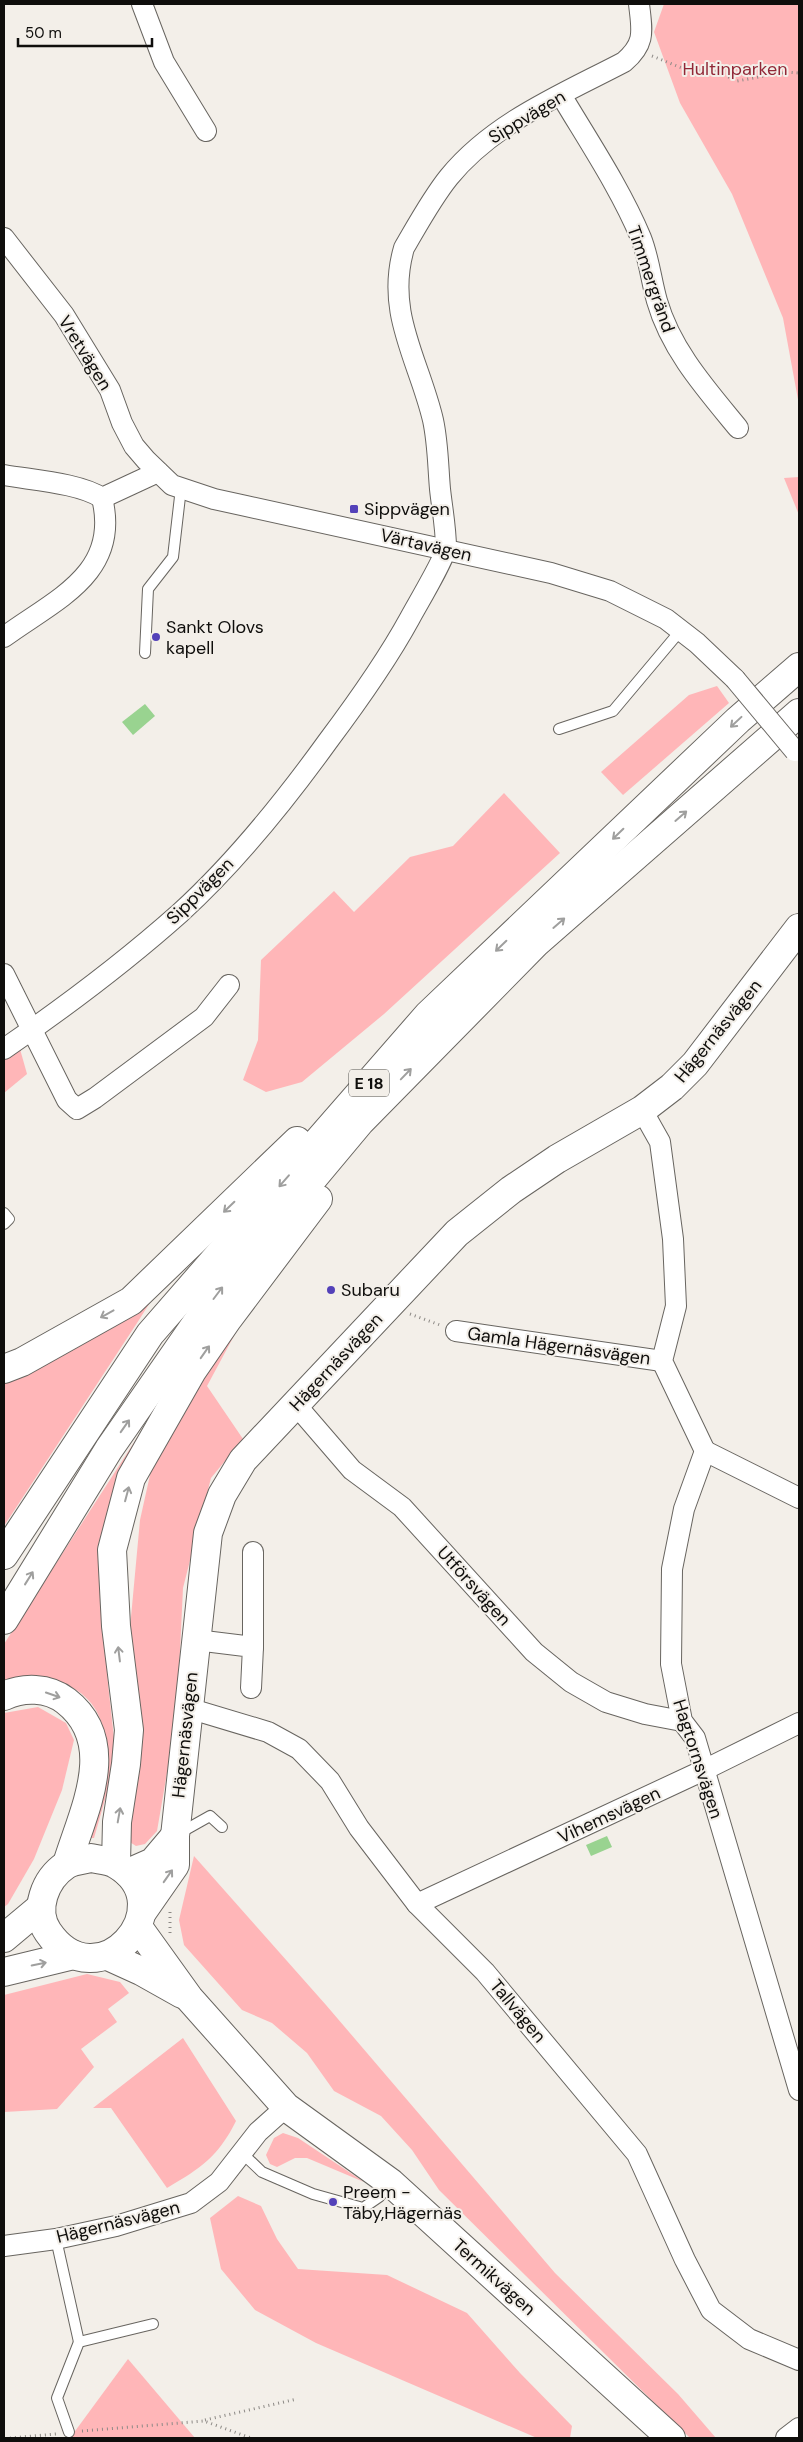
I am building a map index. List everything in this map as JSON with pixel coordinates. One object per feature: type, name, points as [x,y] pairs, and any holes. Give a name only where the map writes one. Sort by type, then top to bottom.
[{"type":"main road","name":"E 18","points":[[4,1555],[150,1334],[428,1015],[738,720],[799,667]]},
{"type":"main road","name":"E 18","points":[[4,1620],[109,1449],[218,1292],[360,1122],[536,943],[799,712]]},
{"type":"main road","name":"Hägernäsvägen","points":[[141,1919],[175,1865],[175,1836],[208,1533],[222,1495],[243,1460],[457,1233],[511,1190],[557,1159],[642,1110],[672,1088],[695,1064],[799,930]]},
{"type":"main road","points":[[4,1369],[22,1362],[131,1301],[428,1015]]},
{"type":"main road","points":[[286,2107],[189,1998],[155,1951],[141,1919],[138,1888],[122,1868],[117,1822],[129,1730],[116,1626],[112,1550],[131,1478],[192,1371],[227,1320],[323,1192],[360,1122]]},
{"type":"main road","points":[[4,1696],[33,1689],[58,1694],[79,1711],[94,1739],[92,1786],[67,1864]]},
{"type":"main road","points":[[141,1919],[122,1948],[108,1956],[91,1958],[74,1955],[57,1944],[45,1927],[41,1907],[45,1890],[54,1875],[67,1864],[91,1858],[122,1868],[153,1862],[175,1836]]},
{"type":"main road","points":[[4,1938],[41,1907]]},
{"type":"main road","points":[[4,1972],[74,1955]]},
{"type":"main road","points":[[108,1956],[141,1971],[189,1998]]},
{"type":"main road","name":"Termikvägen","points":[[286,2107],[392,2182],[671,2438]]},
{"type":"street","points":[[142,4],[164,62],[206,131]]},
{"type":"street","points":[[638,50],[643,32],[639,4]]},
{"type":"street","name":"Sippvägen","points":[[4,1049],[144,944],[182,911],[255,836],[305,774],[380,671],[446,551],[437,446],[432,419],[404,333],[398,298],[400,260],[404,248],[444,185],[476,150],[505,127],[624,62],[638,50]]},
{"type":"street","name":"Timmergränd","points":[[561,96],[594,151],[641,239],[657,301],[671,338],[688,365],[738,428]]},
{"type":"street","name":"Vretvägen","points":[[4,238],[64,315],[110,390],[122,423],[134,446],[158,472]]},
{"type":"street","points":[[102,498],[158,472]]},
{"type":"street","name":"Värtavägen","points":[[158,472],[172,485],[214,499],[551,573],[589,584],[629,599],[681,630],[734,679],[797,753]]},
{"type":"street","points":[[4,475],[94,492],[102,498],[105,510],[104,527],[97,561],[76,586],[57,602],[4,637]]},
{"type":"street","points":[[4,974],[30,1030],[67,1100],[77,1108],[95,1098],[204,1017],[229,985]]},
{"type":"street","name":"Gamla Hägernäsvägen","points":[[642,1110],[660,1142],[673,1239],[676,1306],[662,1360],[705,1451]]},
{"type":"street","name":"Gamla Hägernäsvägen","points":[[456,1331],[662,1360]]},
{"type":"street","name":"Utförsvägen","points":[[296,1405],[352,1470],[402,1507],[534,1652],[572,1682],[606,1702],[645,1714],[682,1721]]},
{"type":"street","points":[[705,1451],[799,1498]]},
{"type":"street","name":"Hagtornsvägen","points":[[705,1451],[684,1509],[672,1569],[670,1664],[682,1721],[695,1738],[799,2090]]},
{"type":"street","points":[[251,1688],[253,1552]]},
{"type":"street","points":[[196,1640],[253,1647]]},
{"type":"street","name":"Tallvägen","points":[[188,1708],[268,1732],[299,1749],[330,1781],[359,1828],[418,1904],[485,1972],[637,2154],[684,2260],[711,2310],[748,2339],[799,2360]]},
{"type":"street","name":"Vihemsvägen","points":[[418,1904],[704,1770],[799,1723]]},
{"type":"street","name":"Hägernäsvägen","points":[[4,2246],[56,2239],[116,2226],[191,2204],[219,2182],[258,2132],[286,2107]]},
{"type":"street","points":[[786,2438],[799,2428]]},
{"type":"lane","points":[[146,653],[148,589],[173,557],[181,488]]},
{"type":"lane","points":[[559,729],[613,711],[681,630]]},
{"type":"lane","points":[[4,1213],[9,1219],[4,1224]]},
{"type":"lane","points":[[175,1836],[210,1816],[222,1827]]},
{"type":"lane","points":[[242,2153],[262,2172],[313,2194],[363,2208],[379,2197],[392,2182]]},
{"type":"lane","points":[[56,2239],[79,2342],[57,2398],[69,2432]]},
{"type":"lane","points":[[79,2342],[153,2324]]},
{"type":"path","points":[[638,50],[682,68],[718,72],[737,81],[787,72],[799,73]]},
{"type":"path","points":[[412,1306],[408,1314],[456,1331]]},
{"type":"path","points":[[155,1951],[170,1936],[170,1907]]},
{"type":"path","points":[[10,2438],[204,2421],[297,2399]]},
{"type":"path","points":[[204,2421],[251,2438]]},
{"type":"green space","name":"Hultinparken","points":[[664,4],[799,4],[799,405],[783,318],[732,194],[680,103],[654,32]]},
{"type":"green space","points":[[799,477],[799,515],[784,478]]},
{"type":"green space","points":[[717,686],[729,703],[623,795],[601,772],[689,695]]},
{"type":"green space","points":[[504,793],[560,853],[384,1014],[302,1082],[266,1092],[243,1080],[258,1040],[261,960],[334,891],[354,912],[410,857],[453,846]]},
{"type":"green space","points":[[20,1049],[27,1074],[4,1093],[4,1060]]},
{"type":"green space","points":[[151,1301],[4,1526],[4,1379],[140,1302]]},
{"type":"green space","points":[[242,1321],[207,1386],[243,1439],[211,1478],[183,1588],[177,1715],[157,1831],[145,1844],[136,1846],[125,1839],[130,1628],[140,1520],[154,1457],[186,1397]]},
{"type":"green space","points":[[144,1427],[125,1471],[103,1597],[108,1684],[115,1747],[108,1789],[94,1838],[85,1838],[97,1800],[105,1757],[104,1737],[100,1718],[90,1701],[73,1688],[56,1681],[31,1677],[4,1682],[4,1644]]},
{"type":"green space","points":[[38,1707],[66,1723],[74,1740],[62,1790],[34,1859],[8,1904],[4,1907],[4,1713]]},
{"type":"green space","points":[[194,1856],[326,2005],[555,2273],[678,2394],[716,2438],[690,2438],[439,2190],[412,2150],[381,2116],[334,2091],[307,2053],[272,2023],[242,2010],[184,1945],[179,1920]]},
{"type":"green space","points":[[87,1974],[120,1982],[129,1993],[108,2009],[117,2022],[81,2049],[94,2067],[57,2109],[4,2112],[4,1995]]},
{"type":"green space","points":[[183,2038],[236,2121],[222,2144],[208,2160],[199,2168],[167,2188],[111,2108],[93,2108]]},
{"type":"green space","points":[[283,2133],[298,2138],[364,2182],[307,2158],[295,2158],[277,2167],[270,2164],[266,2155],[274,2138]]},
{"type":"green space","points":[[238,2196],[261,2206],[277,2239],[298,2269],[387,2275],[467,2313],[520,2373],[572,2426],[570,2438],[537,2438],[316,2343],[255,2310],[221,2269],[210,2218]]},
{"type":"green space","points":[[128,2359],[195,2438],[70,2438]]},
{"type":"shaded area","points":[[145,704],[155,716],[133,735],[122,722]]},
{"type":"shaded area","points":[[607,1836],[612,1847],[591,1856],[586,1845]]},
{"type":"place","name":"Sippvägen","points":[[354,509]]},
{"type":"place","name":"Sankt Olovs kapell","points":[[156,637]]},
{"type":"place","name":"Subaru","points":[[331,1290]]},
{"type":"place","name":"Preem - Täby,Hägernäs","points":[[333,2202]]}]
